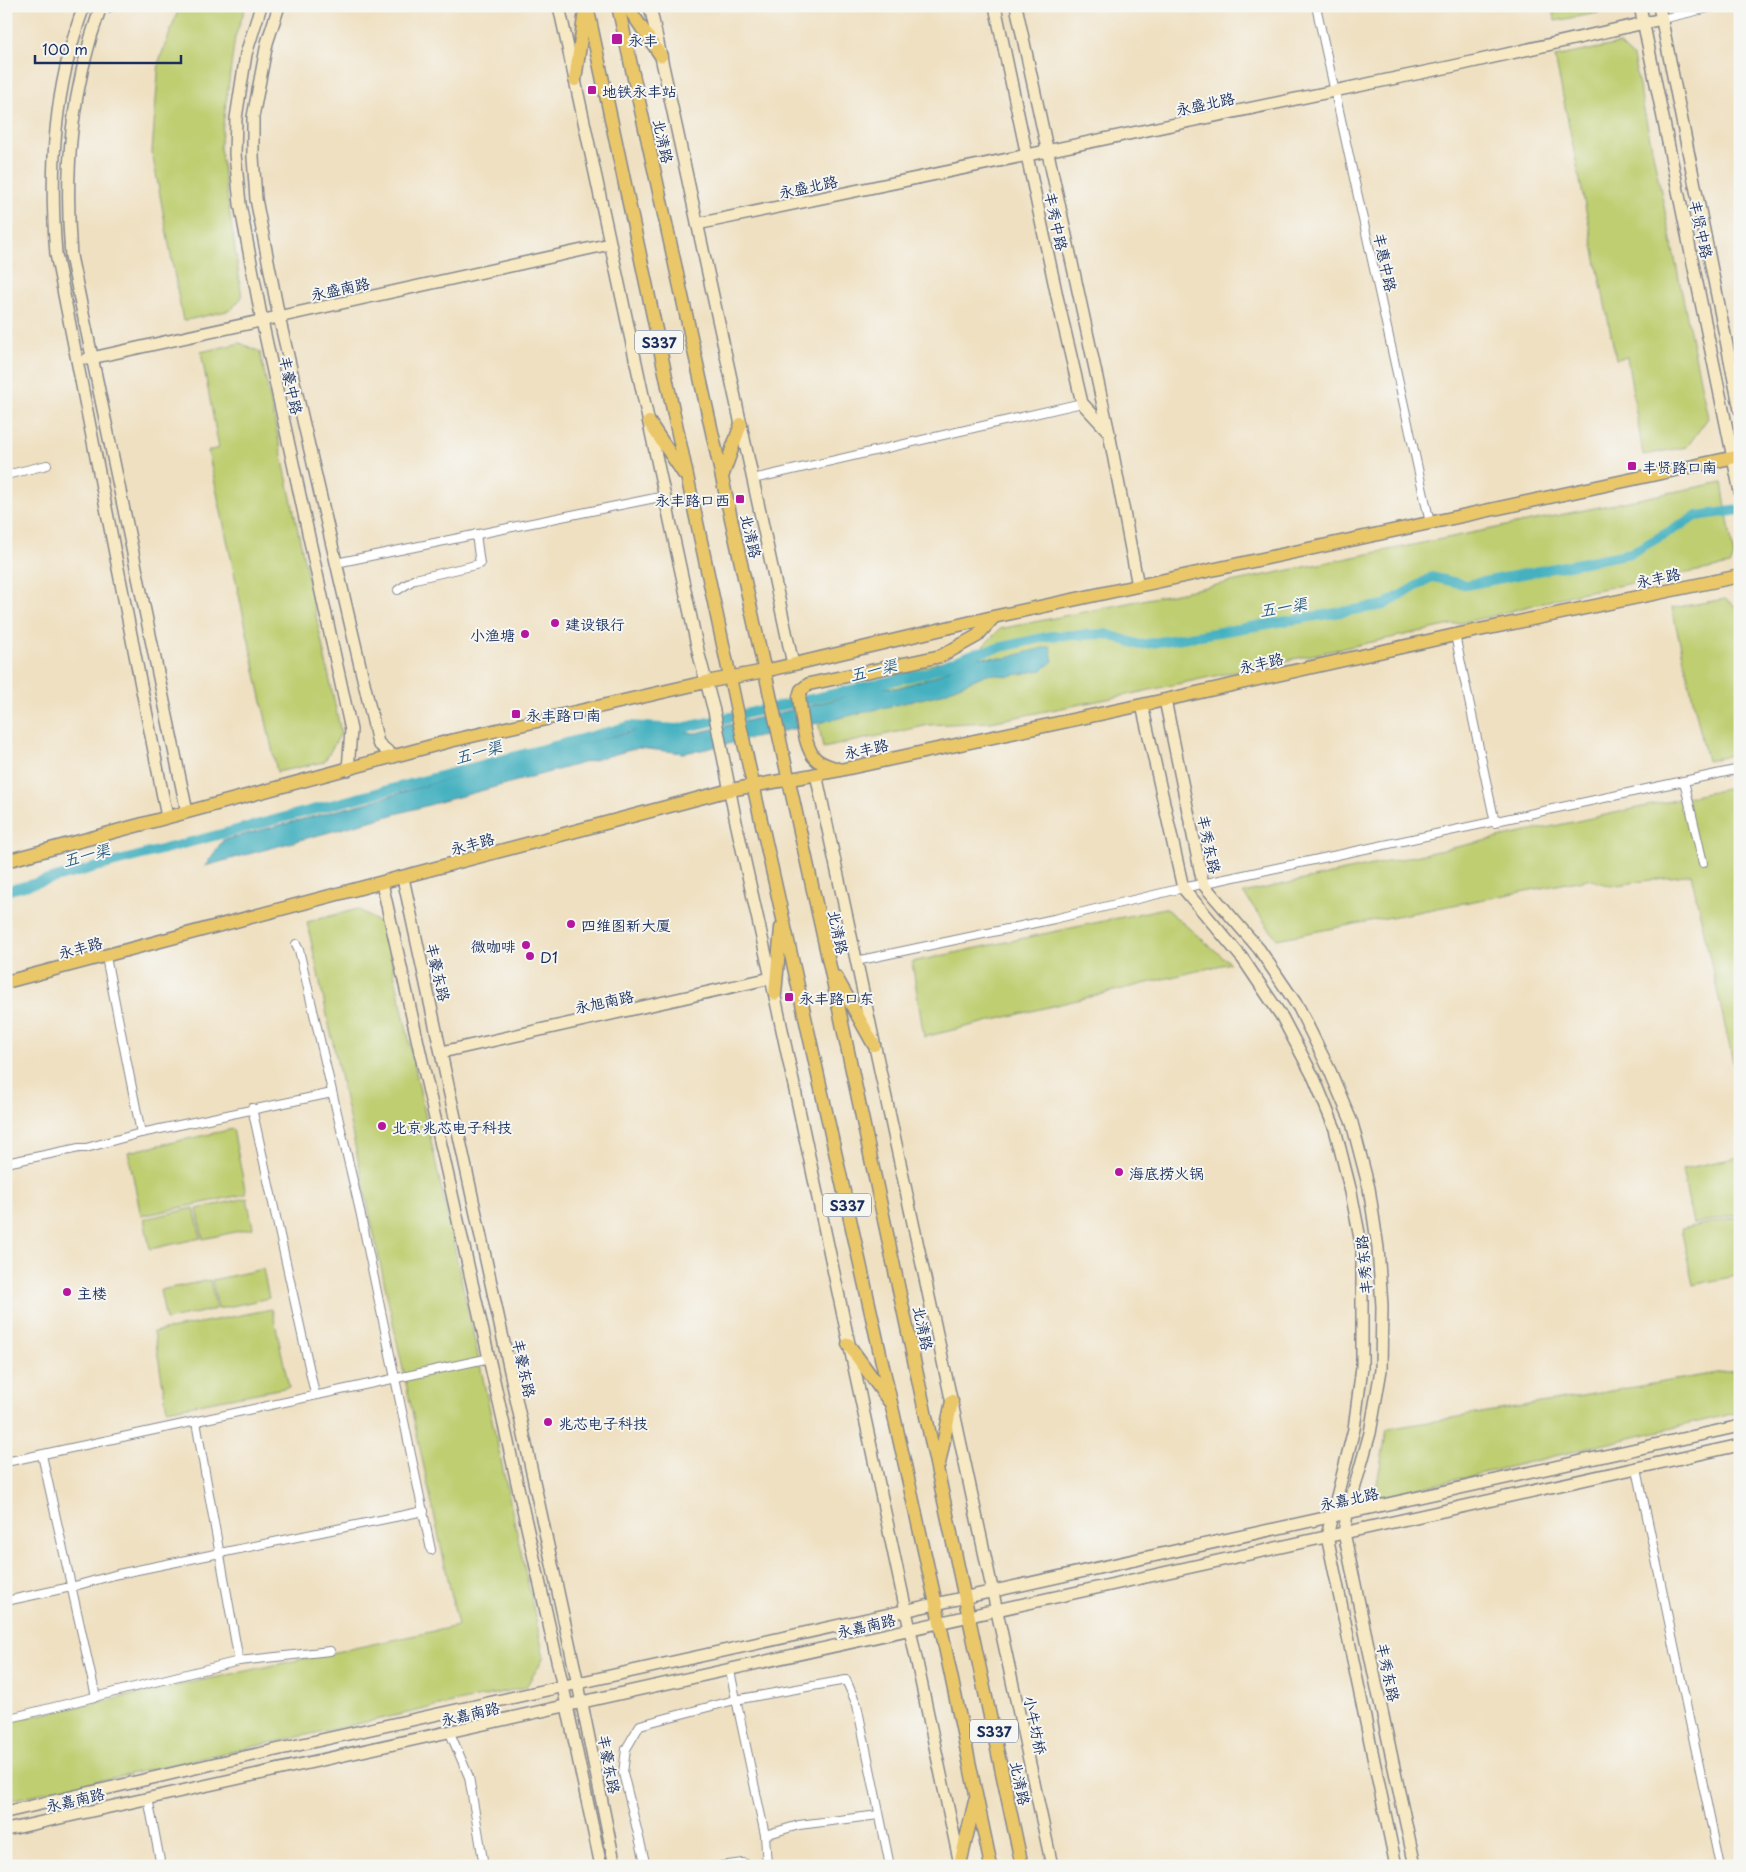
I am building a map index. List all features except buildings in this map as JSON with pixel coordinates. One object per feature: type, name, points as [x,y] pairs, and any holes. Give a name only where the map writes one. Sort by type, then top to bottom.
[{"type":"main road","points":[[575,80],[587,6]]},
{"type":"main road","name":"S337","points":[[587,6],[782,918],[941,1623],[990,1866]]},
{"type":"main road","name":"北清路","points":[[618,6],[772,696],[1022,1866]]},
{"type":"main road","points":[[627,6],[661,56]]},
{"type":"main road","points":[[648,422],[688,480]]},
{"type":"main road","points":[[722,477],[741,424]]},
{"type":"main road","points":[[6,861],[450,741],[993,618],[1736,457]]},
{"type":"main road","name":"永丰路","points":[[6,982],[730,790],[840,770],[1455,635],[1740,576]]},
{"type":"main road","points":[[840,770],[823,764],[814,757],[809,747],[798,697],[801,690],[809,684],[941,656],[977,636],[993,618]]},
{"type":"main road","points":[[775,994],[782,918]]},
{"type":"main road","points":[[830,966],[874,1045]]},
{"type":"main road","points":[[848,1344],[892,1406]]},
{"type":"main road","points":[[938,1468],[952,1400]]},
{"type":"main road","points":[[960,1865],[976,1796]]},
{"type":"street","points":[[84,6],[60,90],[53,150],[52,203],[56,254],[167,817]]},
{"type":"street","points":[[113,6],[100,9],[76,93],[68,173],[71,256],[187,812]]},
{"type":"street","name":"丰豪中路","points":[[261,6],[246,54],[240,86],[235,154],[240,204],[262,321],[351,730],[348,770]]},
{"type":"street","name":"丰豪中路","points":[[279,6],[267,43],[258,82],[253,118],[256,198],[279,317],[378,743],[394,757]]},
{"type":"street","points":[[559,6],[664,496],[714,711],[960,1865]]},
{"type":"street","name":"北清路","points":[[650,6],[793,664]]},
{"type":"street","name":"丰秀中路","points":[[995,6],[1058,301],[1082,403],[1109,433]]},
{"type":"street","name":"丰秀中路","points":[[1016,6],[1109,433],[1138,586]]},
{"type":"street","name":"丰惠中路","points":[[1316,6],[1430,523]]},
{"type":"street","name":"丰贤中路","points":[[1640,6],[1736,457],[1740,492]]},
{"type":"street","name":"丰贤中路","points":[[1659,6],[1740,410]]},
{"type":"street","name":"永盛北路","points":[[697,224],[1335,91],[1717,6]]},
{"type":"street","name":"永盛南路","points":[[76,361],[610,244]]},
{"type":"street","points":[[753,479],[1082,403]]},
{"type":"street","points":[[6,475],[47,465]]},
{"type":"street","points":[[336,563],[664,496]]},
{"type":"street","points":[[398,590],[415,579],[480,564],[476,534]]},
{"type":"street","points":[[1455,635],[1495,823]]},
{"type":"street","name":"丰秀东路","points":[[1165,700],[1203,884],[1260,949],[1299,1008],[1330,1071],[1352,1123],[1369,1188],[1378,1248],[1382,1306],[1381,1370],[1370,1433],[1347,1514],[1344,1533],[1415,1866]]},
{"type":"street","name":"丰秀东路","points":[[1142,705],[1183,888],[1243,959],[1282,1017],[1314,1078],[1332,1121],[1351,1192],[1362,1249],[1362,1367],[1354,1429],[1327,1536],[1396,1866]]},
{"type":"street","points":[[856,960],[1740,769]]},
{"type":"street","name":"北清路","points":[[816,774],[992,1591]]},
{"type":"street","points":[[1684,781],[1703,863]]},
{"type":"street","name":"丰豪东路","points":[[403,878],[582,1702],[615,1866]]},
{"type":"street","name":"丰豪东路","points":[[382,883],[564,1687],[601,1866]]},
{"type":"street","points":[[296,944],[300,950],[360,1211],[431,1550]]},
{"type":"street","points":[[106,957],[141,1133]]},
{"type":"street","name":"永旭南路","points":[[442,1052],[771,978]]},
{"type":"street","points":[[6,1163],[86,1148],[141,1133],[252,1108],[332,1093]]},
{"type":"street","points":[[252,1108],[315,1394]]},
{"type":"street","points":[[6,1462],[196,1422],[315,1394],[490,1358]]},
{"type":"street","points":[[196,1422],[239,1661]]},
{"type":"street","name":"永嘉北路","points":[[964,1597],[1330,1518],[1740,1426]]},
{"type":"street","points":[[969,1617],[1740,1445]]},
{"type":"street","points":[[42,1455],[96,1697]]},
{"type":"street","points":[[1637,1469],[1720,1866]]},
{"type":"street","points":[[6,1601],[218,1552],[424,1511]]},
{"type":"street","name":"小牛坊桥","points":[[992,1591],[1052,1866]]},
{"type":"street","name":"永嘉南路","points":[[6,1812],[217,1763],[964,1597]]},
{"type":"street","name":"永嘉南路","points":[[6,1830],[969,1617]]},
{"type":"street","points":[[6,1719],[239,1661],[330,1650]]},
{"type":"street","points":[[730,1671],[765,1835],[767,1866]]},
{"type":"street","points":[[646,1866],[623,1773],[626,1749],[640,1725],[735,1700],[846,1680],[857,1705],[890,1866]]},
{"type":"street","points":[[450,1733],[469,1776],[484,1866]]},
{"type":"street","points":[[148,1798],[161,1866]]},
{"type":"street","points":[[765,1835],[799,1825],[879,1815]]},
{"type":"street","points":[[721,1866],[743,1863],[752,1866]]},
{"type":"green space","points":[[180,6],[246,6],[235,37],[220,147],[242,297],[231,310],[183,321],[152,152],[159,61]]},
{"type":"green space","points":[[1552,6],[1616,6],[1613,10],[1555,21]]},
{"type":"green space","points":[[1619,44],[1633,57],[1708,418],[1687,447],[1643,455],[1627,357],[1616,359],[1555,57]]},
{"type":"green space","points":[[240,343],[260,352],[341,733],[324,762],[277,772],[208,451],[219,448],[201,352]]},
{"type":"green space","points":[[1722,482],[1734,557],[1730,565],[1579,593],[1488,617],[1122,696],[991,722],[929,725],[823,748],[814,699],[979,650],[1000,629]]},
{"type":"green space","points":[[1725,599],[1740,609],[1740,753],[1707,761],[1672,608]]},
{"type":"green space","points":[[1740,786],[1740,1093],[1691,874],[1611,886],[1588,879],[1277,939],[1243,893]]},
{"type":"green space","points":[[1165,908],[1230,963],[924,1037],[912,962]]},
{"type":"green space","points":[[358,909],[384,926],[544,1657],[526,1687],[6,1801],[6,1722],[458,1626],[307,922]]},
{"type":"green space","points":[[233,1129],[246,1194],[141,1216],[128,1152]]},
{"type":"green space","points":[[1740,1157],[1740,1214],[1693,1224],[1682,1169]]},
{"type":"green space","points":[[247,1198],[253,1228],[203,1239],[197,1209]]},
{"type":"green space","points":[[194,1208],[201,1238],[150,1249],[144,1219]]},
{"type":"green space","points":[[1738,1217],[1740,1275],[1693,1285],[1681,1229]]},
{"type":"green space","points":[[263,1269],[269,1298],[218,1309],[212,1280]]},
{"type":"green space","points":[[210,1280],[216,1309],[166,1320],[160,1290]]},
{"type":"green space","points":[[272,1309],[289,1387],[167,1410],[154,1332]]},
{"type":"green space","points":[[1740,1369],[1740,1412],[1374,1499],[1387,1429]]},
{"type":"water","points":[[1050,646],[1053,661],[1042,670],[1009,676],[987,674],[938,695],[702,750],[683,753],[638,748],[205,866],[223,840],[369,802],[509,761],[642,729],[696,733],[833,700],[874,687],[896,688],[934,677],[974,657],[1005,658]]},
{"type":"waterway","name":"五一渠","points":[[6,891],[630,726],[678,729],[926,673],[976,653],[1050,636],[1106,634],[1140,645],[1384,605],[1432,577],[1467,585],[1631,553],[1697,516],[1740,510]]},
{"type":"place","name":"永丰","points":[[617,39]]},
{"type":"place","name":"地铁永丰站","points":[[592,90]]},
{"type":"place","name":"丰贤路口南","points":[[1632,466]]},
{"type":"place","name":"永丰路口西","points":[[740,499]]},
{"type":"place","name":"建设银行","points":[[555,623]]},
{"type":"place","name":"小渔塘","points":[[525,634]]},
{"type":"place","name":"永丰路口南","points":[[516,714]]},
{"type":"place","name":"四维图新大厦","points":[[571,924]]},
{"type":"place","name":"微咖啡","points":[[526,945]]},
{"type":"place","name":"D1","points":[[530,956]]},
{"type":"place","name":"永丰路口东","points":[[789,997]]},
{"type":"place","name":"北京兆芯电子科技","points":[[382,1126]]},
{"type":"place","name":"海底捞火锅","points":[[1119,1172]]},
{"type":"place","name":"主楼","points":[[67,1292]]},
{"type":"place","name":"兆芯电子科技","points":[[548,1422]]}]
